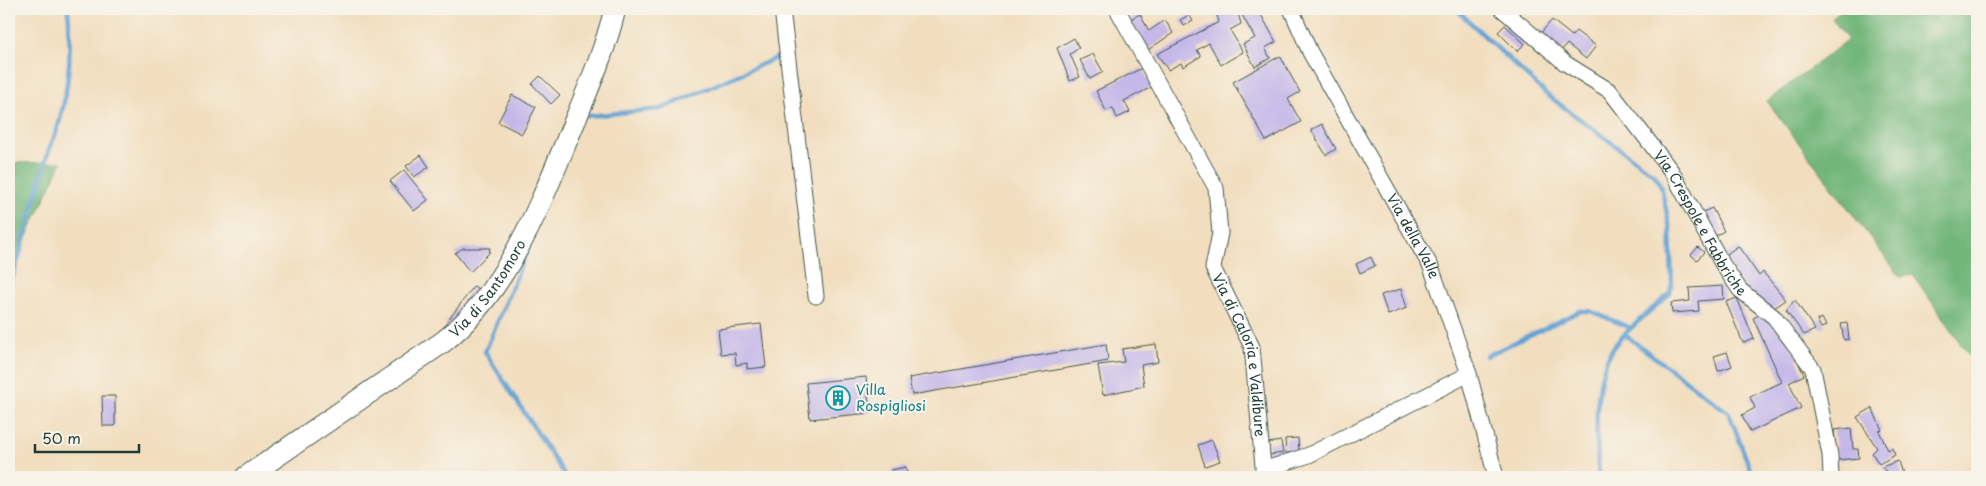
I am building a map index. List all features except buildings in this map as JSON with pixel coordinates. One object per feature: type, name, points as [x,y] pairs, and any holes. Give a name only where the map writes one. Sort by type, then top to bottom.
[{"type":"main road","name":"Via di Santomoro","points":[[246,477],[443,342],[462,327],[486,298],[509,262],[562,151],[585,95],[615,9]]},
{"type":"street","points":[[782,9],[816,296]]},
{"type":"street","name":"Via di Caloria e Valdibure","points":[[1117,9],[1216,188],[1220,233],[1213,268],[1252,347],[1264,473],[1309,456],[1469,374]]},
{"type":"street","name":"Via della Valle","points":[[1291,9],[1310,52],[1431,267],[1469,374],[1496,477]]},
{"type":"street","name":"Via Crespole e Fabbriche","points":[[1502,9],[1565,63],[1610,91],[1672,172],[1723,265],[1740,290],[1774,317],[1813,369],[1830,455],[1831,477]]},
{"type":"green space","points":[[1845,9],[1970,9],[1977,16],[1977,355],[1972,360],[1913,275],[1900,277],[1767,101],[1848,40],[1831,17]]},
{"type":"green space","points":[[62,162],[9,274],[9,163]]},
{"type":"waterway","points":[[9,289],[47,156],[62,113],[69,68],[68,9]]},
{"type":"waterway","points":[[1456,9],[1546,94],[1655,175],[1661,186],[1670,228],[1672,283],[1670,293],[1631,328],[1610,353],[1604,369],[1597,406],[1599,477]]},
{"type":"waterway","points":[[587,116],[661,109],[783,55]]},
{"type":"waterway","points":[[528,249],[485,352],[566,477]]},
{"type":"waterway","points":[[1486,356],[1580,311],[1590,311],[1631,328]]},
{"type":"waterway","points":[[1625,335],[1729,413],[1753,477]]},
{"type":"waterway","points":[[1776,477],[1795,475],[1817,477]]},
{"type":"place","name":"Villa Rospigliosi","points":[[838,398]]}]
